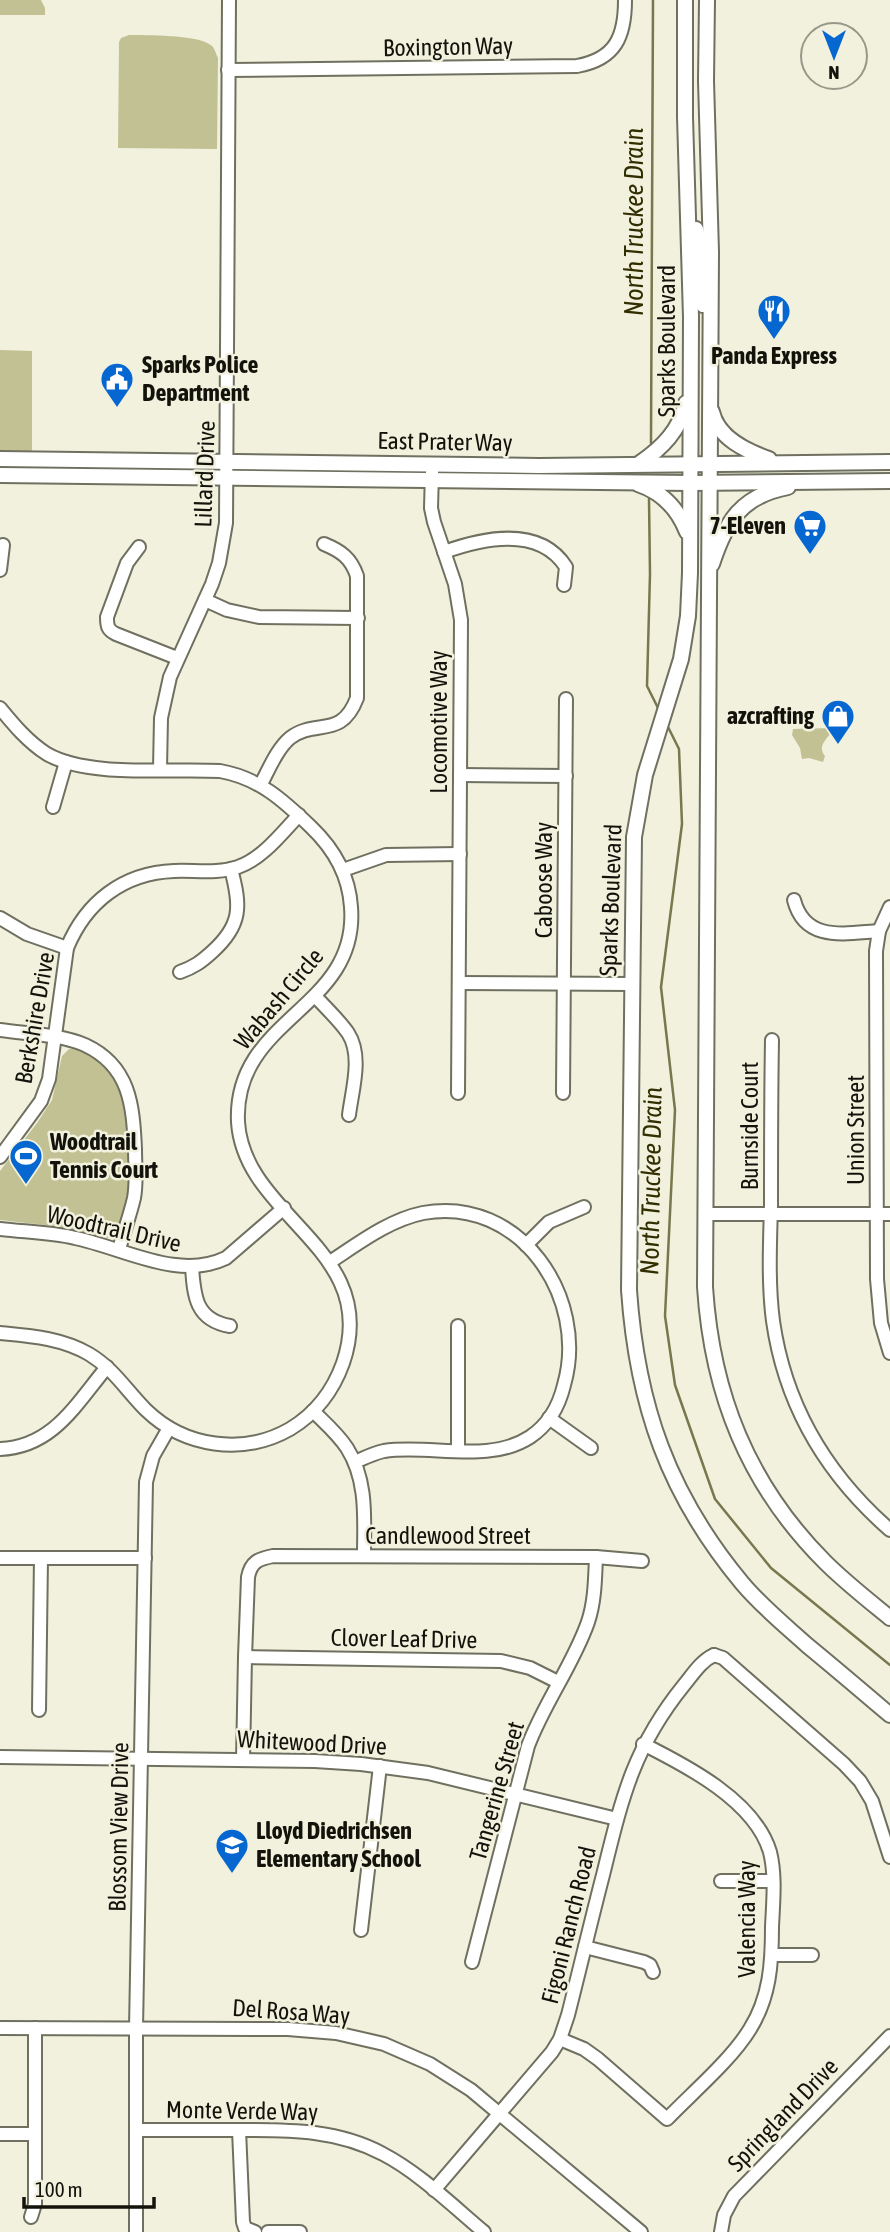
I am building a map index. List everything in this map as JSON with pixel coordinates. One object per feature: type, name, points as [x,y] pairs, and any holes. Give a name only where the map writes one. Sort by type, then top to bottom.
[{"type":"main road","name":"Sparks Boulevard","points":[[685,0],[690,381],[688,615],[675,681],[655,740],[640,798],[634,838],[629,1290],[632,1334],[639,1375],[663,1455],[687,1504],[711,1542],[743,1585],[778,1619],[890,1715]]},
{"type":"main road","name":"Sparks Boulevard","points":[[707,0],[710,310],[705,1287],[712,1354],[720,1387],[745,1452],[764,1485],[802,1538],[826,1563],[890,1618]]},
{"type":"main road","points":[[689,207],[698,236],[701,301],[710,310]]},
{"type":"main road","points":[[639,464],[666,442],[677,426],[684,410],[690,381]]},
{"type":"main road","points":[[709,399],[713,417],[721,432],[754,454],[788,463]]},
{"type":"main road","name":"East Prater Way","points":[[0,459],[228,461],[630,482],[890,481]]},
{"type":"main road","name":"East Prater Way","points":[[0,475],[227,478],[539,466],[890,463]]},
{"type":"main road","points":[[708,575],[721,537],[738,509],[780,488],[816,481]]},
{"type":"main road","points":[[630,482],[647,487],[672,505],[690,539]]},
{"type":"street","name":"Lillard Drive","points":[[160,769],[164,698],[177,658],[205,600],[224,543],[228,461],[229,0]]},
{"type":"street","name":"Boxington Way","points":[[228,70],[577,66],[596,61],[613,47],[623,30],[625,0]]},
{"type":"street","name":"Locomotive Way","points":[[432,472],[434,522],[455,584],[461,620],[458,1093]]},
{"type":"street","points":[[444,552],[494,538],[509,538],[536,544],[561,559],[566,567],[564,585]]},
{"type":"street","points":[[261,784],[282,746],[289,739],[307,730],[334,725],[349,714],[358,689],[358,586],[354,568],[340,551],[324,544]]},
{"type":"street","points":[[0,570],[3,545]]},
{"type":"street","points":[[139,547],[127,563],[107,617],[107,625],[109,630],[116,634],[177,658]]},
{"type":"street","points":[[205,600],[235,612],[259,617],[358,618]]},
{"type":"street","name":"Caboose Way","points":[[563,1093],[566,699]]},
{"type":"street","name":"Wabash Circle","points":[[0,708],[35,746],[66,762],[94,768],[220,771],[234,773],[261,784],[277,795],[326,843],[343,870],[351,897],[352,914],[347,944],[335,972],[315,996],[268,1038],[243,1080],[240,1095],[239,1126],[247,1159],[260,1181],[330,1262],[346,1300],[348,1340],[339,1373],[324,1399],[288,1430],[272,1437],[244,1444],[211,1443],[169,1428],[144,1408],[107,1367],[89,1354],[57,1340],[0,1333]]},
{"type":"street","points":[[54,807],[66,762]]},
{"type":"street","points":[[460,775],[566,776]]},
{"type":"street","name":"Berkshire Drive","points":[[0,1157],[44,1095],[56,1038],[67,947],[90,908],[115,887],[129,880],[158,872],[215,872],[231,869],[254,859],[299,815]]},
{"type":"street","points":[[343,870],[386,855],[460,854]]},
{"type":"street","points":[[180,971],[197,966],[224,941],[236,922],[238,902],[231,869]]},
{"type":"street","points":[[794,900],[799,915],[821,932],[831,934],[880,931]]},
{"type":"street","name":"Union Street","points":[[890,907],[880,931],[876,951],[883,1040],[884,1214],[878,1299],[881,1323],[890,1353]]},
{"type":"street","points":[[0,918],[27,934],[67,947]]},
{"type":"street","points":[[459,983],[631,984]]},
{"type":"street","points":[[315,996],[348,1033],[352,1042],[356,1062],[349,1115]]},
{"type":"street","points":[[0,1030],[84,1045],[101,1055],[122,1078],[130,1098],[134,1120],[136,1182],[119,1250]]},
{"type":"street","name":"Burnside Court","points":[[772,1040],[770,1292],[785,1375],[794,1401],[818,1449],[868,1511],[890,1530]]},
{"type":"street","points":[[526,1245],[549,1222],[584,1207]]},
{"type":"street","name":"Woodtrail Drive","points":[[0,1229],[66,1236],[172,1266],[192,1267],[226,1258],[284,1209]]},
{"type":"street","points":[[330,1262],[409,1216],[439,1211],[483,1218],[511,1233],[526,1245],[547,1269],[563,1302],[570,1337],[567,1376],[556,1408],[531,1436],[506,1448],[387,1451],[355,1462]]},
{"type":"street","points":[[706,1214],[884,1214]]},
{"type":"street","points":[[192,1267],[198,1306],[213,1321],[230,1326]]},
{"type":"street","points":[[458,1326],[458,1451]]},
{"type":"street","points":[[0,1449],[26,1445],[50,1433],[107,1367]]},
{"type":"street","points":[[313,1411],[337,1435],[355,1462],[363,1492],[364,1556]]},
{"type":"street","points":[[549,1418],[591,1448]]},
{"type":"street","name":"Blossom View Drive","points":[[136,2232],[136,2029],[146,1482],[153,1456],[169,1428]]},
{"type":"street","name":"Candlewood Street","points":[[244,1657],[248,1577],[254,1562],[273,1556],[596,1557],[642,1561]]},
{"type":"street","name":"Tangerine Street","points":[[472,1962],[527,1745],[589,1621],[595,1586],[596,1557]]},
{"type":"street","points":[[0,1558],[145,1558]]},
{"type":"street","points":[[39,1710],[41,1558]]},
{"type":"street","name":"Figoni Ranch Road","points":[[434,2190],[552,2052],[560,2039],[617,1819],[634,1765],[643,1744],[672,1699],[713,1651],[856,1776],[872,1801],[889,1854]]},
{"type":"street","points":[[243,1760],[244,1657]]},
{"type":"street","name":"Clover Leaf Drive","points":[[244,1657],[501,1661],[530,1668],[558,1682]]},
{"type":"street","name":"Valencia Way","points":[[560,2039],[584,2049],[598,2059],[667,2119],[738,2046],[757,2017],[767,1992],[772,1955],[773,1881],[770,1852],[758,1827],[703,1776],[643,1744]]},
{"type":"street","name":"Whitewood Drive","points":[[0,1757],[315,1761],[380,1766],[428,1773],[617,1819]]},
{"type":"street","points":[[361,1930],[380,1766]]},
{"type":"street","points":[[721,1881],[773,1881]]},
{"type":"street","points":[[585,1947],[644,1962],[650,1965],[653,1972]]},
{"type":"street","points":[[772,1955],[812,1955]]},
{"type":"street","name":"Del Rosa Way","points":[[0,2028],[314,2030],[362,2038],[408,2053],[471,2090],[641,2232]]},
{"type":"street","points":[[31,2217],[35,2204],[35,2028]]},
{"type":"street","name":"Springland Drive","points":[[721,2232],[723,2215],[734,2196],[890,2036]]},
{"type":"street","name":"Monte Verde Way","points":[[136,2130],[304,2130],[345,2138],[389,2157],[484,2232]]},
{"type":"street","points":[[239,2130],[242,2213],[250,2230]]},
{"type":"street","points":[[0,2134],[35,2134]]},
{"type":"street","points":[[268,2232],[300,2232]]},
{"type":"shaded area","points":[[0,0],[41,0],[45,15],[0,15]]},
{"type":"shaded area","points":[[129,35],[182,37],[203,41],[213,47],[218,58],[217,149],[118,148],[119,42],[121,38]]},
{"type":"shaded area","points":[[0,350],[32,351],[32,451],[0,451]]},
{"type":"shaded area","points":[[834,728],[822,748],[825,756],[823,762],[802,759],[800,748],[792,735],[793,729]]},
{"type":"shaded area","points":[[69,1049],[86,1053],[102,1064],[123,1096],[128,1127],[128,1191],[120,1226],[113,1237],[54,1226],[0,1220],[0,1171],[52,1100],[62,1056]]},
{"type":"waterway","name":"North Truckee Drain","points":[[651,443],[653,0]]},
{"type":"waterway","name":"North Truckee Drain","points":[[649,499],[647,686],[659,710]]},
{"type":"waterway","name":"North Truckee Drain","points":[[667,725],[679,749],[682,824],[661,987],[675,1110],[665,1316],[675,1385],[715,1499],[771,1568],[890,1665]]},
{"type":"place","name":"Panda Express","points":[[774,341]]},
{"type":"place","name":"Sparks Police Department","points":[[117,409]]},
{"type":"place","name":"7-Eleven","points":[[810,556]]},
{"type":"place","name":"azcrafting","points":[[838,746]]},
{"type":"place","name":"Woodtrail Tennis Court","points":[[26,1186]]},
{"type":"place","name":"Lloyd Diedrichsen Elementary School","points":[[232,1875]]}]
